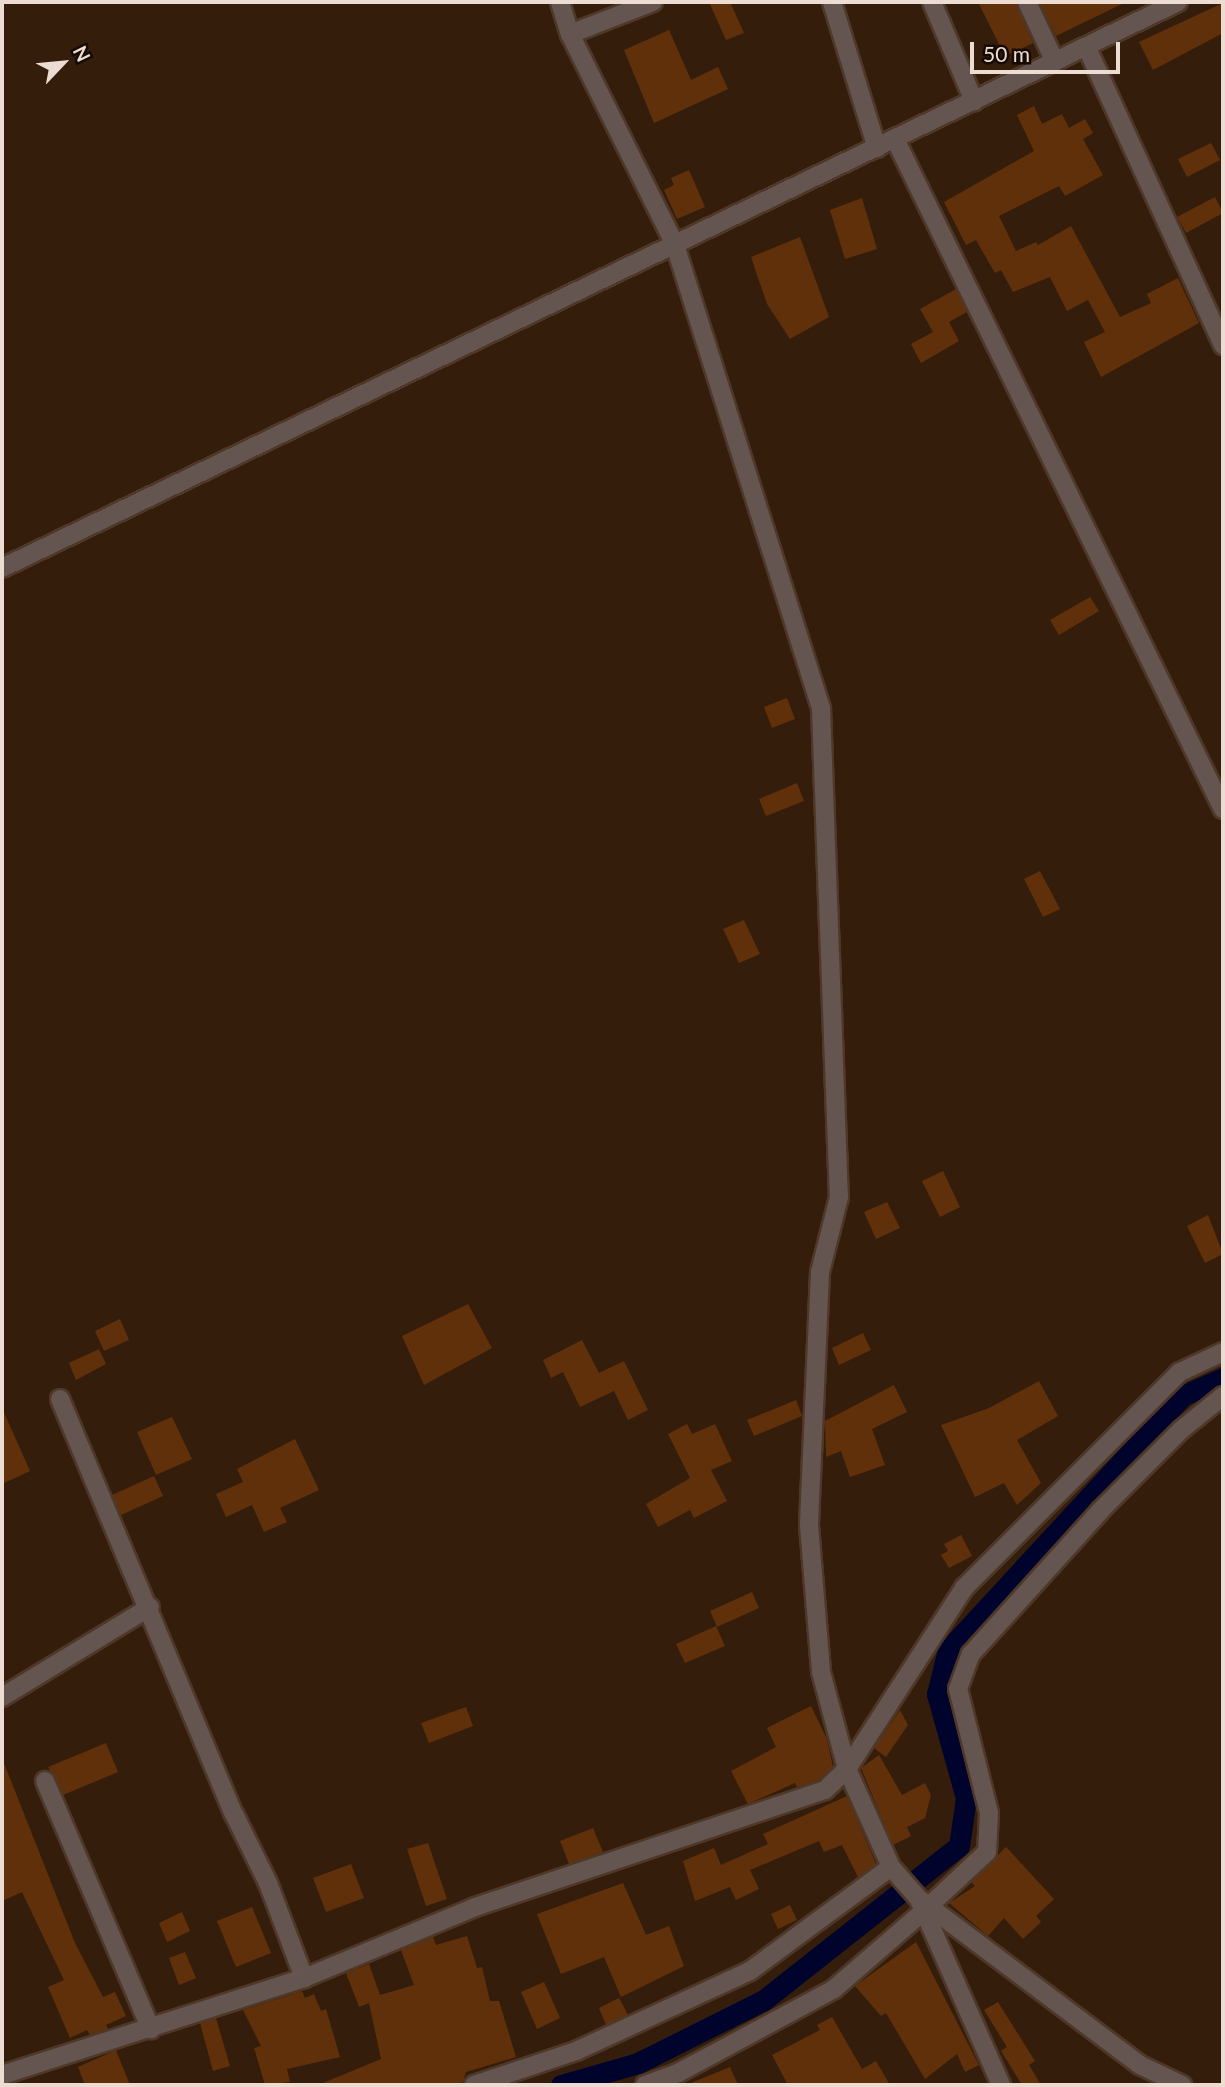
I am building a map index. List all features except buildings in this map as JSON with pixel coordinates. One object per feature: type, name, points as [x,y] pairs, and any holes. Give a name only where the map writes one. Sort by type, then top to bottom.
[{"type":"street","points":[[559,2],[570,34],[675,245],[821,709],[839,1197],[820,1272],[809,1525],[821,1672],[848,1769],[891,1867],[921,1901],[1140,2065],[1182,2085]]},
{"type":"street","points":[[570,34],[653,2]]},
{"type":"street","points":[[832,2],[877,148]]},
{"type":"street","points":[[932,2],[974,101]]},
{"type":"street","points":[[1027,2],[1055,62]]},
{"type":"street","points":[[2,568],[1087,48],[1157,6],[1178,2]]},
{"type":"street","points":[[1087,48],[1223,345]]},
{"type":"street","points":[[895,139],[1223,809]]},
{"type":"street","points":[[2,2075],[304,1978],[475,1907],[825,1790],[848,1769],[964,1588],[1180,1372],[1223,1352]]},
{"type":"street","points":[[645,2085],[678,2073],[834,1989],[921,1901],[987,1852],[989,1813],[958,1689],[971,1654],[1100,1511],[1181,1430],[1223,1396]]},
{"type":"street","points":[[60,1399],[304,1978]]},
{"type":"street","points":[[2,1697],[150,1608]]},
{"type":"street","points":[[45,1781],[151,2029]]},
{"type":"street","points":[[474,2085],[576,2051],[750,1971],[891,1867]]},
{"type":"street","points":[[921,1901],[1001,2085]]},
{"type":"waterway","points":[[561,2085],[638,2063],[764,2000],[959,1846],[966,1798],[937,1694],[948,1650],[1182,1396],[1223,1378]]}]
